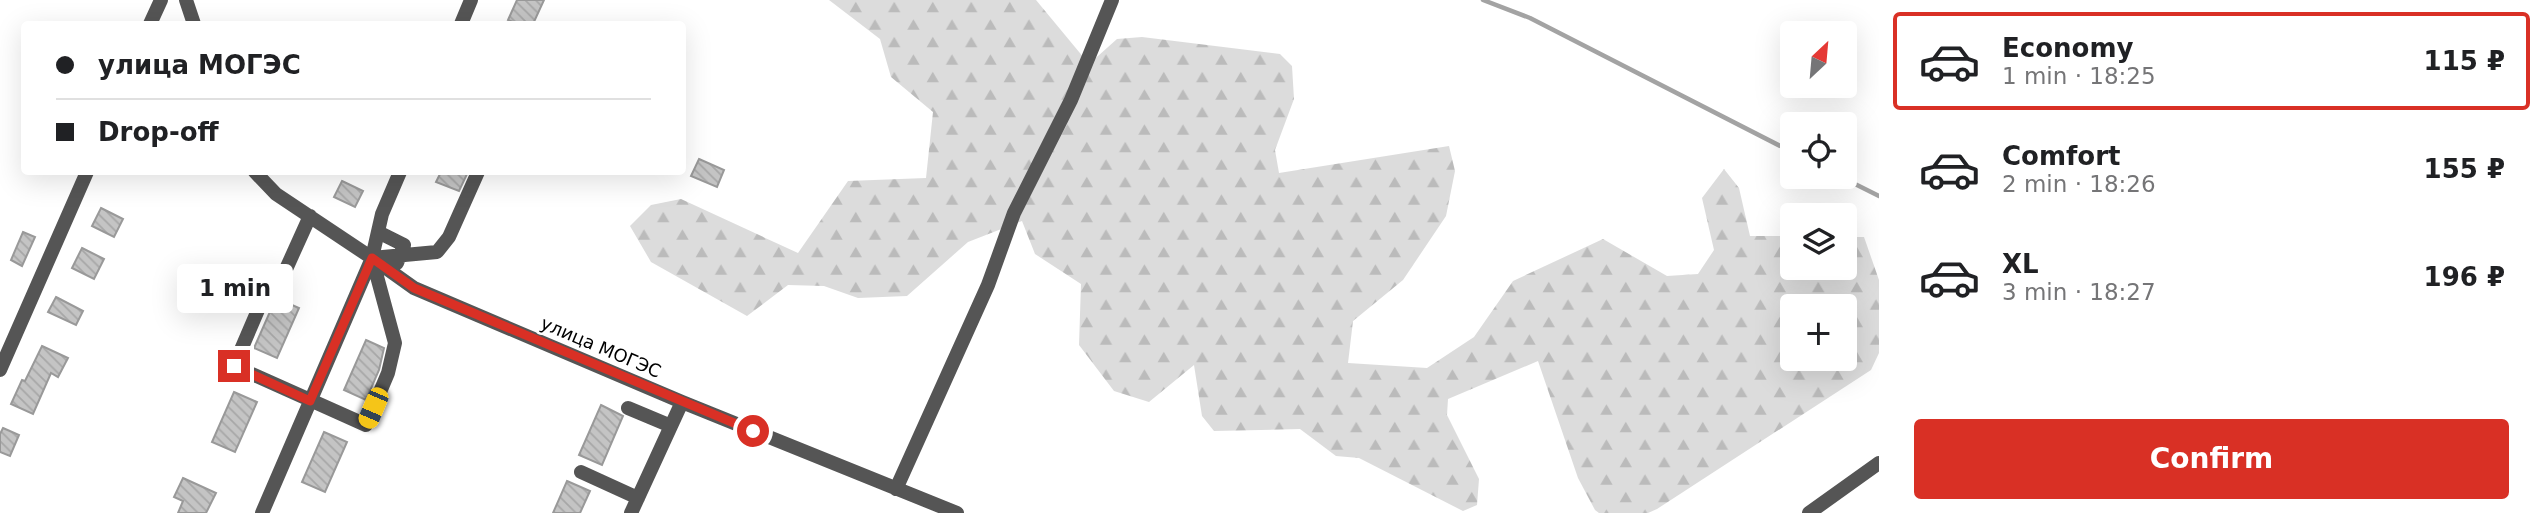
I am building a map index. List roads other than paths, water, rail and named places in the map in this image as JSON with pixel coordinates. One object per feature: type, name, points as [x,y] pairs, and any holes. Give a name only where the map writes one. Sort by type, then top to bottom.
[{"type":"street","points":[[151,21],[160,0]]},
{"type":"street","points":[[187,0],[193,21]]},
{"type":"street","points":[[462,21],[471,0]]},
{"type":"street","points":[[896,489],[988,285],[1014,213],[1071,100],[1112,0]]},
{"type":"street","points":[[0,370],[86,175]]},
{"type":"street","name":"улица МОГЭС","points":[[258,175],[276,194],[414,288],[682,402],[957,513]]},
{"type":"street","points":[[262,513],[372,258],[382,214],[399,175]]},
{"type":"street","points":[[372,258],[437,251],[449,237],[477,175]]},
{"type":"street","points":[[310,216],[282,278],[264,296],[234,366],[366,425],[387,373],[395,343],[372,258]]},
{"type":"street","points":[[378,232],[404,245],[394,273]]},
{"type":"street","points":[[631,513],[682,402]]},
{"type":"street","points":[[628,408],[671,426]]},
{"type":"street","points":[[1809,513],[1879,463]]},
{"type":"street","points":[[580,472],[638,498]]},
{"type":"waterway","points":[[1483,0],[1530,18],[1780,146]]},
{"type":"waterway","points":[[1857,185],[1879,196]]}]
